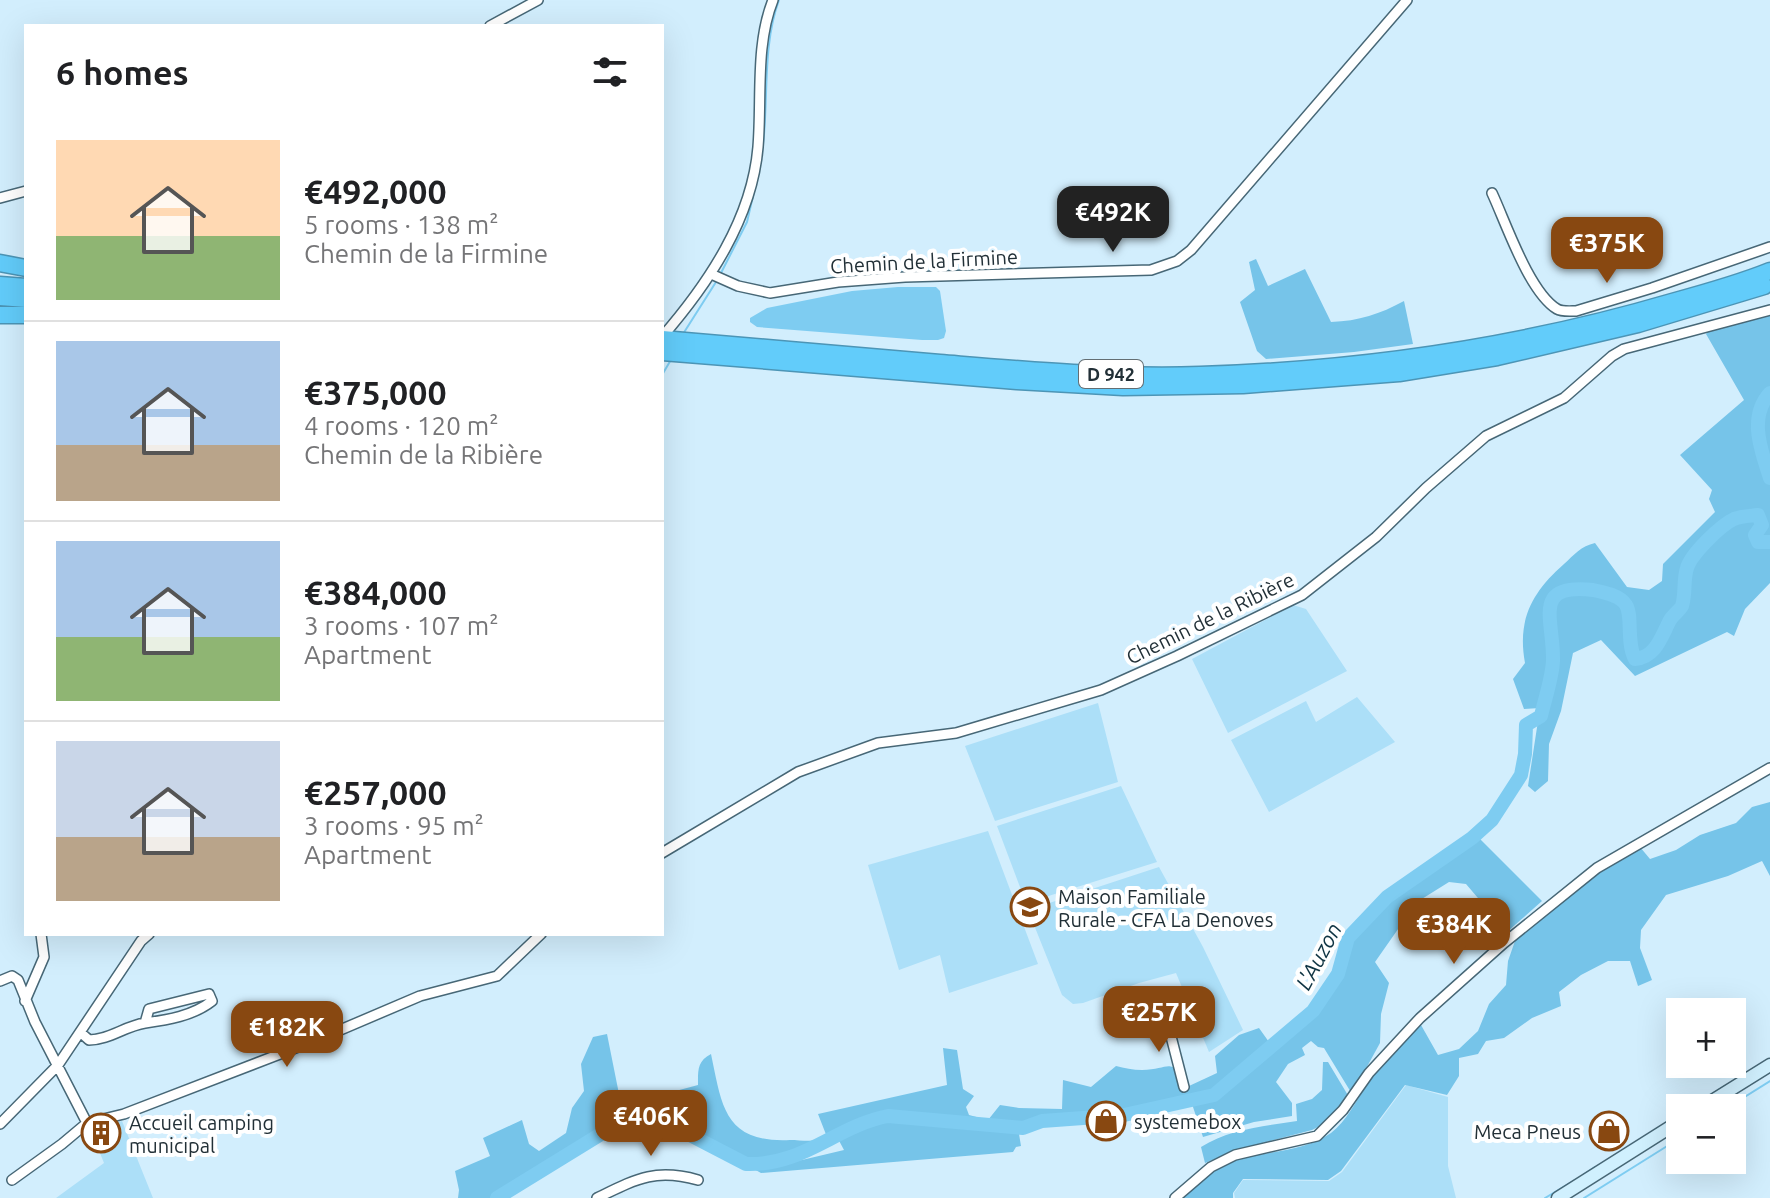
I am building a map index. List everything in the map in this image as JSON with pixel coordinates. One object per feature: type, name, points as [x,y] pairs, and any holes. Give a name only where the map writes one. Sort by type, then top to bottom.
[{"type":"highway","points":[[0,263],[24,268]]},
{"type":"highway","name":"D 942","points":[[664,338],[1108,374],[1198,375],[1314,369],[1398,360],[1546,335],[1631,314],[1770,271]]},
{"type":"highway","name":"D 942","points":[[664,352],[1123,387],[1198,387],[1317,380],[1399,373],[1555,345],[1638,324],[1770,283]]},
{"type":"highway","points":[[0,285],[24,287]]},
{"type":"highway","points":[[0,297],[24,299]]},
{"type":"highway","points":[[0,315],[24,315]]},
{"type":"main road","points":[[1723,1094],[1770,1065]]},
{"type":"main road","points":[[1558,1198],[1666,1130]]},
{"type":"street","points":[[494,24],[538,0]]},
{"type":"street","points":[[664,335],[711,274],[750,192],[758,150],[763,46],[773,0]]},
{"type":"street","name":"Chemin de la Firmine","points":[[711,274],[738,286],[770,293],[873,279],[1151,270],[1165,266],[1191,250],[1407,0]]},
{"type":"street","points":[[0,198],[24,192]]},
{"type":"street","points":[[1492,193],[1527,274],[1557,310],[1566,312],[1652,288],[1770,247]]},
{"type":"street","name":"Chemin de la Ribière","points":[[664,852],[798,772],[878,743],[956,733],[1101,690],[1302,595],[1376,537],[1486,436],[1564,398],[1612,356],[1624,349],[1770,310]]},
{"type":"street","points":[[1175,1198],[1211,1167],[1235,1155],[1317,1136],[1343,1110],[1369,1073],[1420,1018],[1504,943],[1597,868],[1770,768]]},
{"type":"street","points":[[25,1001],[44,957],[41,936]]},
{"type":"street","points":[[0,1124],[58,1065],[148,936]]},
{"type":"street","points":[[12,1180],[87,1123],[124,1114],[203,1085],[420,996],[497,976],[539,936]]},
{"type":"street","points":[[0,981],[12,976],[18,980],[25,1001],[87,1123]]},
{"type":"street","points":[[80,1032],[89,1040],[99,1040],[145,1023],[175,1019],[212,1001],[209,994],[149,1009],[145,1023]]},
{"type":"street","points":[[1165,1013],[1184,1087]]},
{"type":"street","points":[[597,1198],[660,1173],[675,1173],[698,1180]]},
{"type":"shaded area","points":[[1256,259],[1268,286],[1305,269],[1331,322],[1369,316],[1404,301],[1413,344],[1266,359],[1257,351],[1240,302],[1255,290],[1249,262]]},
{"type":"shaded area","points":[[936,287],[940,291],[946,331],[944,338],[922,340],[757,327],[750,322],[750,318],[767,308],[852,291]]},
{"type":"shaded area","points":[[1770,313],[1770,583],[1745,609],[1734,636],[1727,632],[1635,676],[1601,640],[1573,653],[1561,711],[1549,744],[1548,781],[1535,792],[1528,786],[1540,708],[1524,709],[1513,679],[1525,663],[1523,633],[1535,596],[1578,551],[1595,543],[1627,587],[1649,590],[1662,581],[1663,564],[1715,512],[1709,499],[1712,490],[1680,455],[1744,400],[1706,334],[1709,330]]},
{"type":"shaded area","points":[[1293,605],[1306,609],[1347,671],[1228,733],[1192,659]]},
{"type":"shaded area","points":[[1357,697],[1395,742],[1269,812],[1231,740],[1306,701],[1316,722]]},
{"type":"shaded area","points":[[1098,703],[1118,782],[995,821],[965,746]]},
{"type":"shaded area","points":[[1121,786],[1157,862],[1026,903],[997,826]]},
{"type":"shaded area","points":[[1770,802],[1770,876],[1762,861],[1728,876],[1666,895],[1641,930],[1640,948],[1652,980],[1638,986],[1630,961],[1608,961],[1581,975],[1559,992],[1561,1006],[1532,1018],[1504,1038],[1486,1041],[1478,1054],[1459,1058],[1459,1076],[1447,1095],[1405,1085],[1341,1171],[1328,1180],[1243,1179],[1233,1198],[1181,1198],[1203,1177],[1232,1161],[1290,1149],[1331,1133],[1347,1116],[1386,1060],[1421,1025],[1438,1055],[1459,1049],[1478,1031],[1489,1004],[1506,985],[1508,961],[1515,941],[1535,919],[1595,874],[1640,847],[1650,859],[1676,850],[1700,835],[1736,823],[1752,807]]},
{"type":"shaded area","points":[[988,831],[1038,964],[949,993],[940,955],[899,970],[868,865]]},
{"type":"shaded area","points":[[1477,836],[1542,901],[1507,932],[1466,884],[1449,882],[1417,902],[1375,962],[1389,983],[1381,1014],[1380,1043],[1352,1094],[1324,1048],[1311,1041],[1302,1048],[1305,1055],[1288,1064],[1276,1082],[1292,1103],[1292,1116],[1254,1122],[1203,1137],[1192,1104],[1130,1117],[1044,1121],[1033,1128],[1022,1128],[1019,1134],[1021,1146],[1013,1152],[761,1173],[752,1168],[844,1150],[836,1135],[782,1158],[747,1163],[665,1120],[601,1131],[495,1198],[458,1198],[455,1171],[490,1156],[483,1138],[522,1120],[529,1144],[539,1151],[566,1133],[572,1108],[584,1091],[581,1064],[593,1037],[607,1034],[621,1104],[698,1085],[701,1063],[711,1054],[723,1105],[730,1118],[751,1135],[768,1139],[823,1139],[827,1137],[818,1114],[947,1085],[943,1048],[957,1050],[963,1089],[974,1096],[966,1107],[969,1115],[988,1120],[1000,1105],[1062,1109],[1063,1080],[1091,1087],[1116,1066],[1142,1070],[1173,1067],[1189,1086],[1217,1073],[1215,1056],[1239,1035],[1259,1028],[1274,1049],[1316,1014],[1342,976],[1351,941],[1390,900]]},
{"type":"shaded area","points":[[1159,867],[1203,947],[1243,1030],[1209,1052],[1176,973],[1073,1004],[1062,995],[1028,910]]},
{"type":"shaded area","points":[[1323,1062],[1328,1062],[1349,1097],[1326,1123],[1205,1163],[1201,1147],[1212,1141],[1248,1129],[1297,1121],[1296,1104],[1312,1099],[1322,1090]]},
{"type":"shaded area","points":[[1406,1085],[1448,1097],[1448,1166],[1456,1198],[1235,1198],[1234,1193],[1243,1180],[1329,1181],[1342,1172]]},
{"type":"shaded area","points":[[122,1121],[153,1198],[56,1198],[104,1163],[91,1131]]},
{"type":"waterway","points":[[758,173],[769,42],[779,0]]},
{"type":"waterway","points":[[721,273],[747,222],[756,183]]},
{"type":"waterway","points":[[683,334],[716,282]]},
{"type":"waterway","points":[[664,372],[672,358]]},
{"type":"waterway","name":"L'Auzon","points":[[1770,393],[1763,402],[1758,423],[1760,445],[1770,478]]},
{"type":"waterway","name":"L'Auzon","points":[[497,1198],[601,1134],[667,1123],[746,1164],[767,1163],[785,1159],[852,1128],[888,1116],[1023,1128],[1042,1121],[1124,1115],[1214,1095],[1313,1011],[1338,974],[1348,938],[1387,897],[1472,838],[1492,820],[1521,775],[1526,725],[1541,716],[1553,661],[1550,618],[1553,598],[1574,589],[1611,594],[1620,599],[1628,610],[1635,659],[1653,650],[1682,606],[1687,568],[1714,533],[1734,519],[1758,515],[1762,525],[1755,535],[1758,542],[1770,542]]},
{"type":"waterway","points":[[1746,1096],[1770,1081]]},
{"type":"waterway","points":[[1712,1094],[1725,1086]]},
{"type":"waterway","points":[[1584,1198],[1666,1147]]},
{"type":"waterway","points":[[1583,1175],[1595,1167]]},
{"type":"waterway","points":[[1545,1198],[1575,1180]]},
{"type":"place","name":"Maison Familiale Rurale - CFA La Denoves","points":[[1030,907]]},
{"type":"place","name":"systemebox","points":[[1106,1121]]},
{"type":"place","name":"Meca Pneus","points":[[1609,1131]]},
{"type":"place","name":"Accueil camping municipal","points":[[101,1133]]}]
